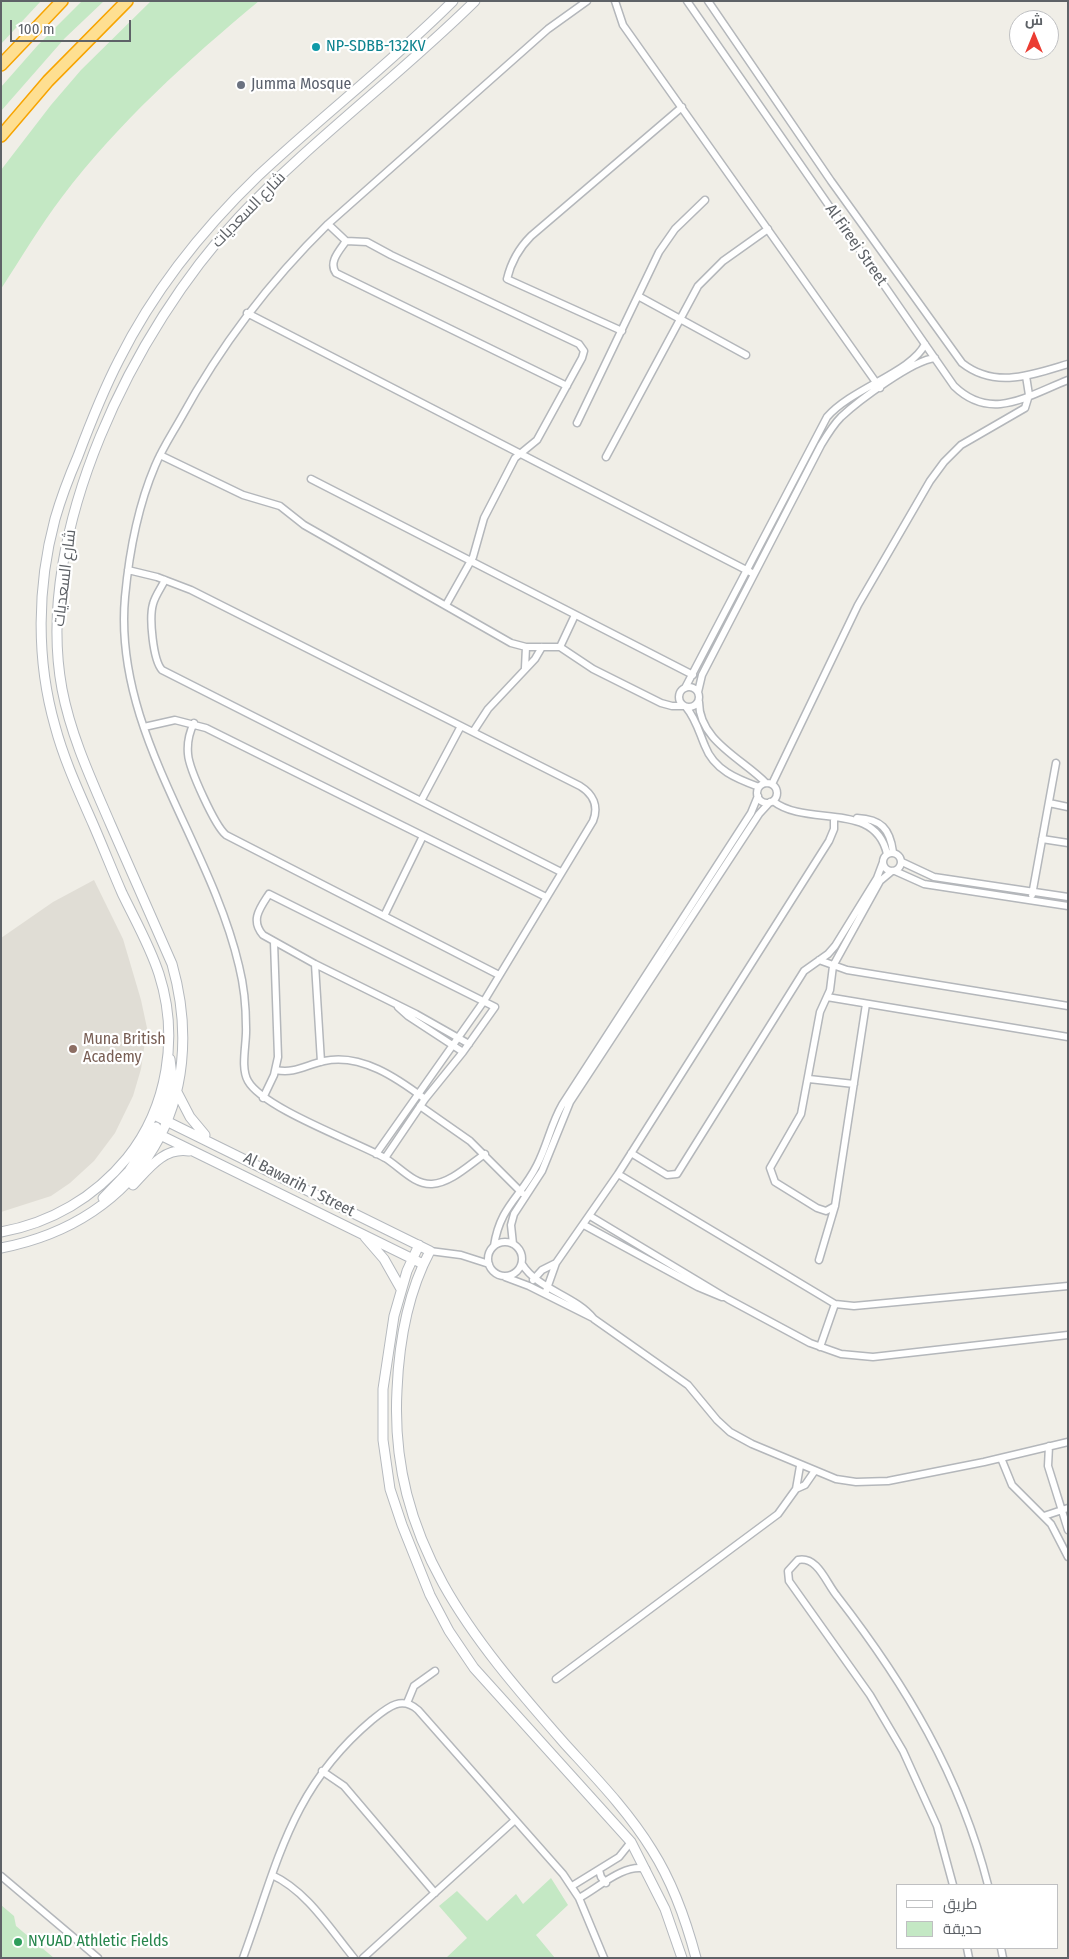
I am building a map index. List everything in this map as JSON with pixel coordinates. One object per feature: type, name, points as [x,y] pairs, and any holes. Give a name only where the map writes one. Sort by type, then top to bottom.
[{"type":"highway","points":[[1,65],[62,1]]},
{"type":"highway","points":[[1,136],[48,81],[127,1]]},
{"type":"street","name":"شارع السعديات","points":[[1,1248],[47,1236],[86,1217],[105,1203],[135,1174],[161,1117],[172,1076],[172,1065],[168,1056],[167,1014],[160,976],[69,769],[48,697],[43,663],[42,612],[48,556],[55,521],[85,436],[121,356],[158,296],[186,256],[256,178],[426,29],[453,1]]},
{"type":"street","name":"شارع السعديات","points":[[1,1232],[39,1222],[78,1203],[155,1132],[161,1117],[177,1092],[183,1052],[184,1028],[172,964],[80,753],[62,687],[58,663],[57,612],[72,520],[100,438],[140,353],[175,296],[204,257],[270,186],[438,37],[475,1]]},
{"type":"street","points":[[485,1154],[448,1179],[432,1184],[417,1181],[385,1158],[263,1098],[248,1082],[245,1073],[244,998],[240,971],[227,927],[144,727],[132,690],[125,652],[124,613],[128,570],[144,499],[160,455],[199,385],[247,313],[294,258],[328,224],[548,29],[587,1]]},
{"type":"street","points":[[615,1],[622,25],[880,388]]},
{"type":"street","name":"Al Fireej Street","points":[[687,1],[954,386],[973,401],[996,405],[1068,380]]},
{"type":"street","name":"Al Fireej Street","points":[[708,1],[954,355],[970,370],[980,375],[1003,379],[1026,376],[1068,364]]},
{"type":"street","points":[[622,331],[507,279],[509,271],[520,248],[532,236],[682,107]]},
{"type":"street","points":[[577,423],[666,240],[684,218],[705,200]]},
{"type":"street","points":[[328,224],[346,241],[370,243],[391,255],[579,344],[584,351],[538,440],[515,458],[484,518],[471,561],[446,605]]},
{"type":"street","points":[[606,457],[698,286],[714,268],[768,229]]},
{"type":"street","points":[[346,241],[333,263],[336,273],[567,386]]},
{"type":"street","points":[[638,296],[746,355]]},
{"type":"street","points":[[247,313],[754,574]]},
{"type":"street","points":[[594,1319],[529,1286],[494,1272],[489,1264],[489,1254],[494,1246],[501,1218],[536,1167],[554,1118],[664,953],[759,814],[777,791],[722,747],[710,734],[700,716],[698,692],[702,674],[747,570],[813,441],[834,409],[850,396],[911,362],[925,344]]},
{"type":"street","points":[[935,358],[919,363],[880,388],[840,419],[821,445],[754,574],[679,696],[695,719],[708,753],[716,764],[734,777],[759,787],[769,784],[858,605],[930,481],[944,462],[961,445],[1025,408],[1029,395],[1026,376]]},
{"type":"street","points":[[813,441],[821,445]]},
{"type":"street","points":[[160,455],[243,495],[280,506],[304,524],[505,639],[526,647],[560,647],[593,669],[661,703],[694,707],[699,702]]},
{"type":"street","points":[[311,480],[693,675]]},
{"type":"street","points":[[128,570],[165,580],[473,732],[580,786],[591,794],[596,807],[594,816],[484,1001],[417,1093],[376,1154]]},
{"type":"street","points":[[165,580],[153,603],[152,614],[156,659],[162,670],[561,872]]},
{"type":"street","points":[[560,647],[575,615]]},
{"type":"street","points":[[525,668],[526,647]]},
{"type":"street","points":[[473,732],[488,709],[535,659],[542,647]]},
{"type":"street","points":[[685,688],[692,687],[698,692]]},
{"type":"street","points":[[144,727],[167,720],[194,724],[546,897]]},
{"type":"street","points":[[194,724],[189,736],[188,757],[222,832],[234,840],[499,975]]},
{"type":"street","points":[[421,801],[461,726]]},
{"type":"street","points":[[1031,900],[1056,763]]},
{"type":"street","points":[[664,953],[751,813],[758,796],[759,787]]},
{"type":"street","points":[[632,1153],[667,1175],[677,1174],[804,971],[836,946],[877,878],[883,862],[890,853],[890,834],[882,824],[866,819],[794,812],[771,801],[764,802],[758,796]]},
{"type":"street","points":[[1049,803],[1068,807]]},
{"type":"street","points":[[545,1294],[556,1263],[632,1153],[830,841],[834,829],[834,817]]},
{"type":"street","points":[[845,818],[872,828],[890,853],[899,856],[902,862],[934,877],[1068,897]]},
{"type":"street","points":[[384,916],[423,836]]},
{"type":"street","points":[[1042,839],[1068,844]]},
{"type":"street","points":[[883,862],[886,869],[924,884],[1068,906]]},
{"type":"street","points":[[835,1206],[829,1210],[820,1210],[775,1182],[770,1172],[772,1164],[801,1114],[820,1012],[827,997],[833,966],[880,881],[902,862]]},
{"type":"street","points":[[385,1158],[425,1099],[463,1052],[469,1044],[495,1007],[268,894],[258,911],[256,920],[260,932],[274,942],[315,964],[416,1014],[469,1044]]},
{"type":"street","points":[[263,1098],[276,1070],[278,1057],[274,942]]},
{"type":"street","points":[[818,960],[833,966],[1068,1006]]},
{"type":"street","points":[[315,964],[321,1062]]},
{"type":"street","points":[[827,997],[1068,1037]]},
{"type":"street","points":[[819,1260],[835,1206],[866,1004]]},
{"type":"street","points":[[397,1006],[408,1016],[463,1052]]},
{"type":"street","points":[[276,1070],[296,1071],[321,1062],[338,1060],[368,1065],[388,1074],[425,1099]]},
{"type":"street","points":[[809,1079],[854,1084]]},
{"type":"street","points":[[512,1244],[512,1219],[525,1195],[542,1171],[578,1083]]},
{"type":"street","points":[[177,1092],[190,1117],[209,1139]]},
{"type":"street","points":[[420,1106],[454,1128],[485,1154],[525,1195]]},
{"type":"street","name":"Al Bawarih 1 Street","points":[[161,1117],[209,1139],[430,1250]]},
{"type":"street","name":"Al Bawarih 1 Street","points":[[155,1132],[423,1264]]},
{"type":"street","points":[[86,1217],[111,1206],[163,1156],[178,1150],[198,1153]]},
{"type":"street","points":[[618,1174],[836,1304],[854,1306],[1068,1286]]},
{"type":"street","points":[[590,1216],[690,1279]]},
{"type":"street","points":[[584,1225],[641,1257],[690,1279],[820,1347],[851,1356],[873,1357],[1068,1335]]},
{"type":"street","points":[[362,1233],[384,1259],[401,1289]]},
{"type":"street","points":[[494,1246],[503,1242],[512,1244],[522,1254],[522,1264],[516,1272],[503,1276]]},
{"type":"street","points":[[419,1245],[412,1258],[401,1289],[386,1364],[382,1415],[383,1440],[393,1498],[430,1595],[449,1631],[474,1668],[630,1842],[646,1869],[665,1909],[682,1958]]},
{"type":"street","points":[[641,1257],[645,1249]]},
{"type":"street","points":[[489,1264],[430,1250],[423,1264],[408,1306],[403,1329],[398,1373],[397,1433],[404,1489],[418,1528],[444,1586],[486,1652],[640,1830],[668,1880],[682,1912],[696,1958]]},
{"type":"street","points":[[529,1286],[534,1278],[546,1267],[556,1263]]},
{"type":"street","points":[[522,1264],[534,1278],[584,1309],[594,1319],[688,1385],[717,1420],[730,1432],[744,1441],[814,1472],[846,1481],[877,1482],[1001,1458],[1068,1442]]},
{"type":"street","points":[[820,1347],[836,1304]]},
{"type":"street","points":[[1049,1446],[1048,1466],[1064,1509],[1068,1530]]},
{"type":"street","points":[[1001,1458],[1005,1472],[1016,1491],[1051,1524],[1068,1557]]},
{"type":"street","points":[[796,1490],[800,1466]]},
{"type":"street","points":[[556,1679],[772,1518],[788,1502],[796,1490],[809,1481],[814,1472]]},
{"type":"street","points":[[1044,1516],[1064,1509]]},
{"type":"street","points":[[1051,1524],[1066,1518]]},
{"type":"street","points":[[953,1884],[937,1826],[903,1751],[864,1686],[789,1581],[788,1571],[798,1560],[808,1560],[816,1565],[835,1594],[878,1650],[925,1725],[956,1790],[988,1884]]},
{"type":"street","points":[[430,1595],[444,1586]]},
{"type":"street","points":[[407,1703],[414,1686],[435,1671]]},
{"type":"street","points":[[243,1958],[290,1826],[302,1801],[322,1771],[352,1738],[386,1709],[395,1704],[407,1703],[418,1710],[548,1855],[572,1886],[579,1898],[604,1958]]},
{"type":"street","points":[[322,1771],[339,1781],[435,1893]]},
{"type":"street","points":[[363,1958],[515,1820]]},
{"type":"street","points":[[572,1886],[620,1857],[630,1842]]},
{"type":"street","points":[[579,1898],[629,1869],[646,1869]]},
{"type":"street","points":[[599,1870],[601,1877],[606,1883]]},
{"type":"street","points":[[272,1874],[286,1882],[299,1893],[354,1958]]},
{"type":"street","points":[[1,1876],[98,1958]]},
{"type":"shaded area","name":"Muna British Academy","points":[[94,880],[123,939],[141,1000],[147,1028],[141,1069],[133,1096],[115,1133],[94,1161],[70,1183],[51,1196],[1,1212],[1,938],[53,902]]},
{"type":"green space","points":[[1,1],[41,1],[1,44]]},
{"type":"green space","points":[[82,1],[104,1],[65,38],[1,111],[1,87],[38,45]]},
{"type":"green space","points":[[151,1],[259,1],[180,69],[106,143],[54,208],[1,289],[1,170],[51,105],[81,70]]},
{"type":"green space","points":[[551,1878],[568,1905],[536,1935],[555,1958],[446,1958],[467,1938],[439,1906],[457,1891],[487,1921],[516,1894],[523,1904]]},
{"type":"green space","name":"NYUAD Athletic Fields","points":[[1,1905],[14,1916],[16,1926],[54,1958],[1,1958]]},
{"type":"place","name":"NP-SDBB-132KV","points":[[316,47]]},
{"type":"place","name":"Jumma Mosque","points":[[241,85]]},
{"type":"place","name":"Muna British Academy","points":[[73,1049]]},
{"type":"place","name":"NYUAD Athletic Fields","points":[[18,1942]]}]
